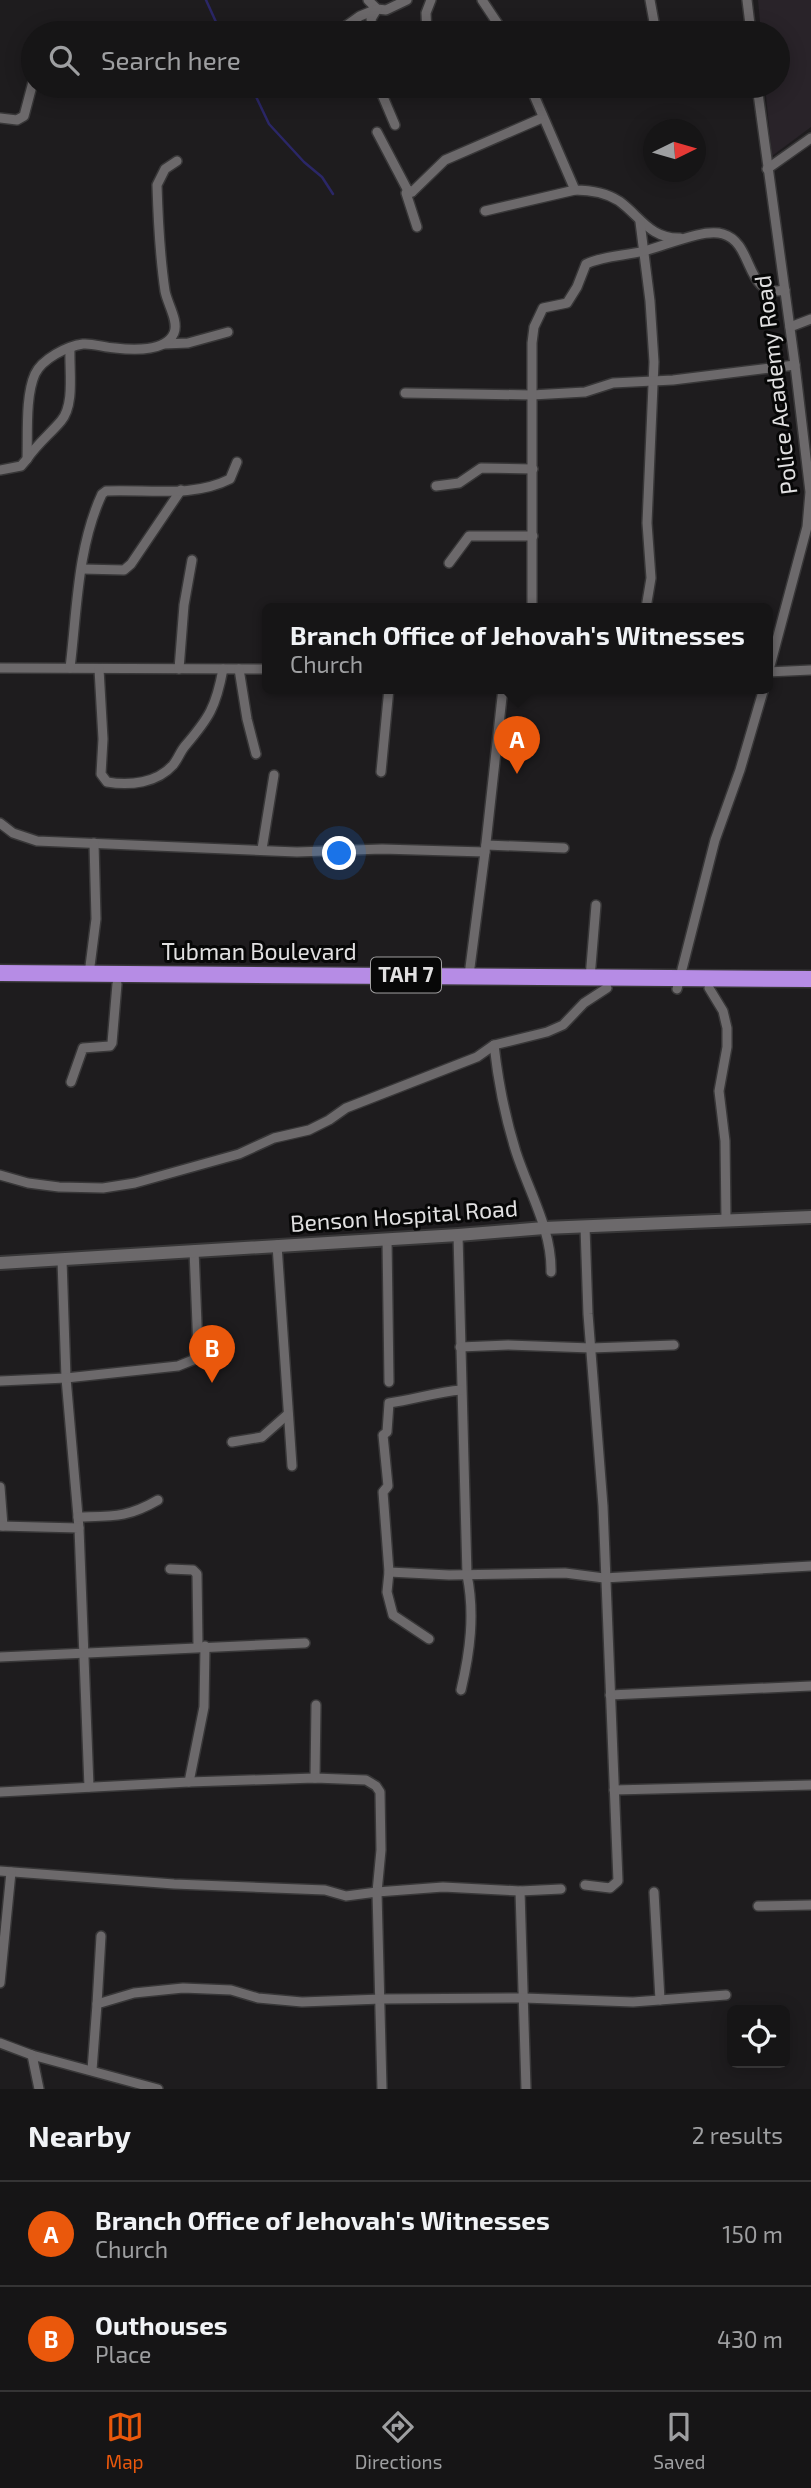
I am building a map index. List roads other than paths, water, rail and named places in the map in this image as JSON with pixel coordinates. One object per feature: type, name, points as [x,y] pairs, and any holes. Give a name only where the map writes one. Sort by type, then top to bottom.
[{"type":"highway","name":"Tubman Boulevard","points":[[0,973],[469,975],[590,978],[709,988],[811,989]]},
{"type":"highway","name":"Tubman Boulevard","points":[[0,983],[607,988],[811,979]]},
{"type":"street","points":[[368,0],[377,9]]},
{"type":"street","points":[[353,21],[377,9],[386,10],[407,0]]},
{"type":"street","points":[[426,21],[426,13],[431,0]]},
{"type":"street","points":[[482,0],[496,21]]},
{"type":"street","points":[[650,0],[654,21]]},
{"type":"street","points":[[747,0],[750,21]]},
{"type":"street","points":[[371,21],[377,9]]},
{"type":"street","points":[[0,118],[17,120],[24,116],[29,98]]},
{"type":"street","points":[[383,98],[395,125]]},
{"type":"street","points":[[534,98],[575,190]]},
{"type":"street","name":"Police Academy Road","points":[[758,98],[795,365],[806,416],[810,492],[807,527],[773,655]]},
{"type":"street","points":[[416,226],[406,193],[412,192],[445,160],[542,118]]},
{"type":"street","points":[[377,132],[407,189],[412,192]]},
{"type":"street","points":[[767,169],[811,138]]},
{"type":"street","points":[[164,344],[172,336],[175,327],[165,292],[157,185],[165,169],[177,161]]},
{"type":"street","points":[[485,211],[575,190],[596,190],[621,202],[653,232],[663,236],[692,237]]},
{"type":"street","points":[[640,222],[654,362],[647,523],[651,578],[647,603]]},
{"type":"street","points":[[532,603],[532,342],[534,327],[542,308],[567,303],[578,287],[586,264],[597,259],[643,251],[709,233],[721,233],[730,237],[740,248],[760,286],[768,291],[785,290]]},
{"type":"street","points":[[790,327],[811,319]]},
{"type":"street","points":[[27,459],[30,391],[35,374],[44,362],[60,352],[84,344],[153,347],[188,343],[228,332]]},
{"type":"street","points":[[0,470],[21,466],[36,445],[62,420],[67,410],[70,349]]},
{"type":"street","points":[[405,393],[532,395],[585,392],[613,383],[653,382],[795,365]]},
{"type":"street","points":[[70,668],[89,528],[102,494],[106,491],[181,491],[206,488],[230,479],[237,462]]},
{"type":"street","points":[[436,486],[459,483],[481,468],[533,469]]},
{"type":"street","points":[[82,569],[124,570],[131,564],[181,491]]},
{"type":"street","points":[[449,563],[469,536],[533,536]]},
{"type":"street","points":[[179,669],[184,605],[192,560]]},
{"type":"street","points":[[0,668],[262,669]]},
{"type":"street","points":[[99,669],[103,738],[101,774],[107,782],[123,784],[152,779],[173,764],[203,726],[211,711],[223,669]]},
{"type":"street","points":[[239,669],[256,754]]},
{"type":"street","points":[[773,674],[811,670]]},
{"type":"street","points":[[381,772],[388,694]]},
{"type":"street","points":[[469,975],[502,694]]},
{"type":"street","points":[[679,984],[715,840],[740,770],[762,694]]},
{"type":"street","points":[[262,849],[274,775]]},
{"type":"street","points":[[0,823],[21,837],[37,841],[94,844],[296,852],[564,848]]},
{"type":"street","points":[[89,974],[96,919],[94,844]]},
{"type":"street","points":[[590,978],[596,905]]},
{"type":"street","points":[[71,1082],[83,1048],[110,1046],[112,1043],[117,984]]},
{"type":"street","points":[[0,1175],[28,1183],[59,1187],[103,1188],[135,1183],[239,1154],[274,1138],[309,1130],[329,1121],[346,1108],[423,1080],[477,1057],[494,1045],[547,1032],[563,1025],[584,1003],[607,988]]},
{"type":"street","points":[[709,988],[723,1011],[727,1028],[727,1047],[719,1091],[725,1141],[726,1220]]},
{"type":"street","points":[[494,1045],[506,1115],[516,1153],[551,1248],[551,1272]]},
{"type":"street","name":"Benson Hospital Road","points":[[0,1262],[458,1236],[544,1228],[811,1217]]},
{"type":"street","points":[[585,1227],[603,1506],[618,1881],[610,1888],[585,1885]]},
{"type":"street","points":[[458,1236],[467,1575],[471,1629],[461,1690]]},
{"type":"street","points":[[387,1239],[389,1381]]},
{"type":"street","points":[[277,1245],[292,1466]]},
{"type":"street","points":[[0,1381],[66,1378],[178,1366],[193,1360],[198,1349],[194,1250]]},
{"type":"street","points":[[62,1260],[66,1378],[79,1528],[89,1787]]},
{"type":"street","points":[[460,1347],[508,1345],[591,1348],[674,1345]]},
{"type":"street","points":[[429,1639],[393,1615],[387,1592],[389,1572],[383,1492],[388,1486],[383,1435],[387,1432],[389,1403],[461,1390]]},
{"type":"street","points":[[232,1442],[262,1437],[288,1414]]},
{"type":"street","points":[[0,1487],[1,1526],[79,1528]]},
{"type":"street","points":[[78,1517],[138,1512],[158,1500]]},
{"type":"street","points":[[389,1572],[467,1575],[565,1573],[604,1578],[811,1566]]},
{"type":"street","points":[[170,1569],[193,1570],[197,1574],[204,1707],[189,1782]]},
{"type":"street","points":[[0,1657],[305,1643]]},
{"type":"street","points":[[610,1695],[811,1686]]},
{"type":"street","points":[[315,1778],[316,1705]]},
{"type":"street","points":[[0,1793],[315,1778],[366,1780],[376,1786],[380,1793],[381,1850],[377,1892],[382,2089]]},
{"type":"street","points":[[614,1790],[811,1786]]},
{"type":"street","points":[[0,1871],[199,1885],[324,1890],[346,1896],[443,1887],[520,1891],[561,1889]]},
{"type":"street","points":[[0,1983],[11,1872]]},
{"type":"street","points":[[520,1891],[526,2089]]},
{"type":"street","points":[[654,1892],[660,2000]]},
{"type":"street","points":[[758,1906],[811,1905]]},
{"type":"street","points":[[92,2070],[101,1936]]},
{"type":"street","points":[[97,2004],[134,1993],[183,1988],[231,1990],[258,1998],[302,2002],[524,1997],[633,2002],[726,1995]]},
{"type":"street","points":[[0,2043],[92,2070],[134,2086],[158,2089]]},
{"type":"street","points":[[32,2054],[37,2068],[39,2089]]},
{"type":"waterway","points":[[206,0],[216,21]]},
{"type":"waterway","points":[[257,98],[269,124],[304,162],[322,177],[333,194]]},
{"type":"place","name":"Branch Office of Jehovah's Witnesses","points":[[517,774]]},
{"type":"place","name":"Outhouses","points":[[212,1383]]}]
